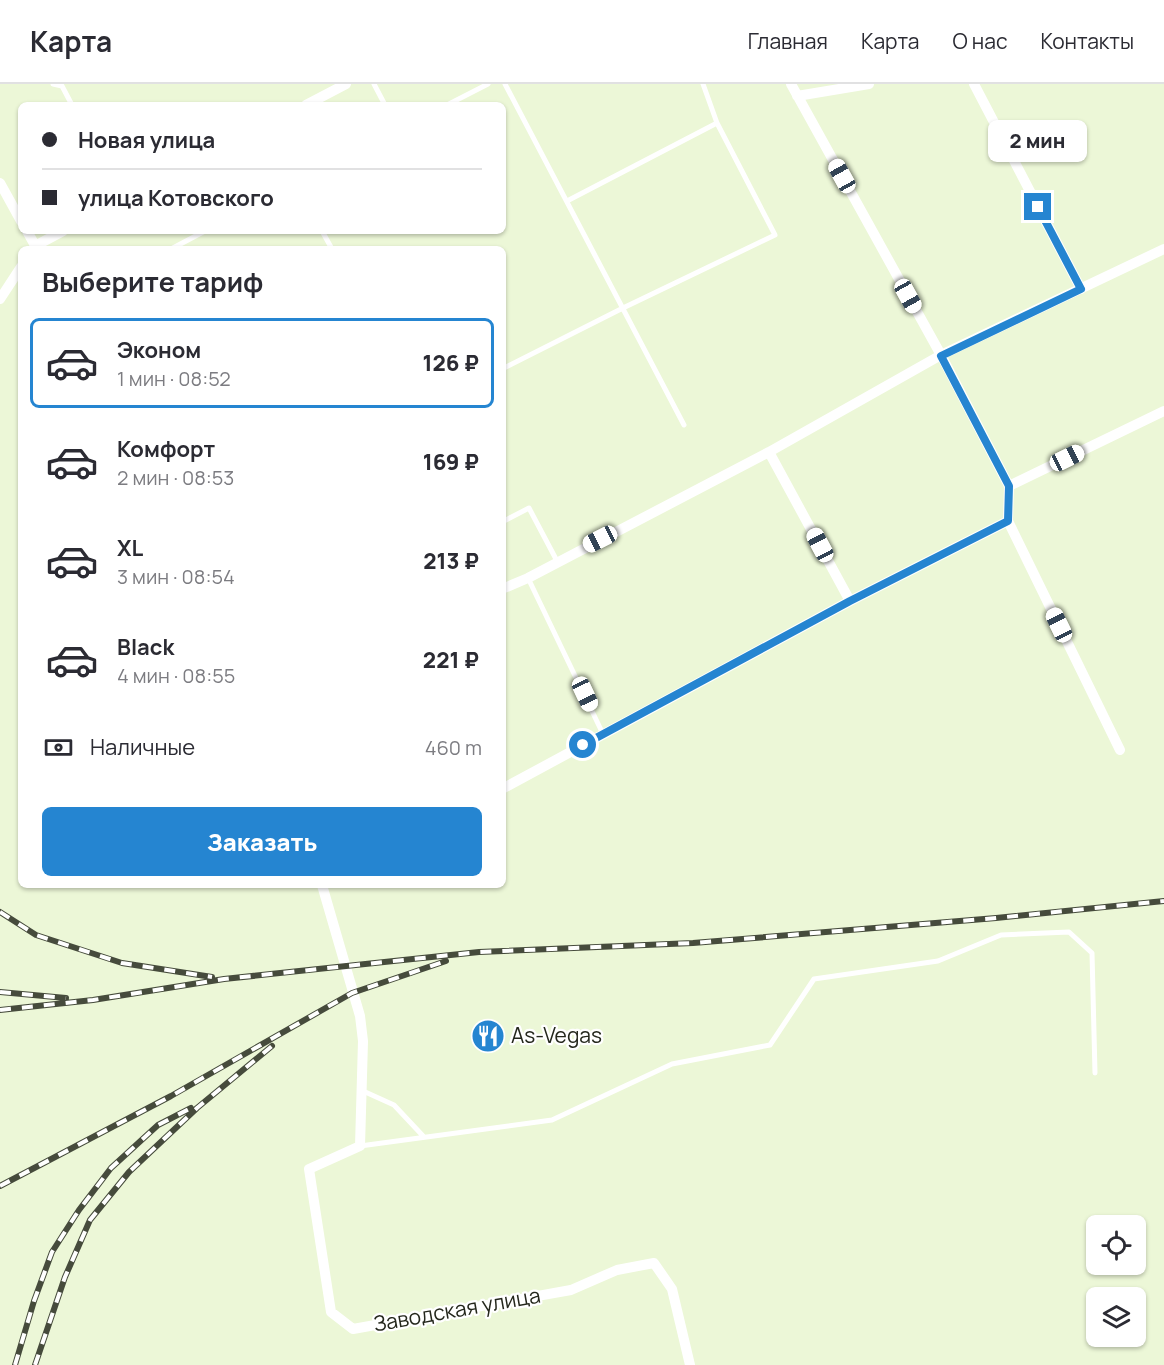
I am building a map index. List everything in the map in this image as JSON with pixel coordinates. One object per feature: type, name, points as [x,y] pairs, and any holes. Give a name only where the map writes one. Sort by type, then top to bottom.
[{"type":"street","points":[[312,102],[346,84]]},
{"type":"street","points":[[791,84],[941,356],[1009,486],[1008,521],[1120,750]]},
{"type":"street","points":[[797,96],[869,84]]},
{"type":"street","points":[[974,84],[1081,289]]},
{"type":"street","points":[[0,183],[18,216]]},
{"type":"street","points":[[38,246],[58,234]]},
{"type":"street","points":[[506,587],[769,452],[941,356],[1164,249]]},
{"type":"street","points":[[0,299],[18,272]]},
{"type":"street","points":[[1009,486],[1164,411]]},
{"type":"street","points":[[769,452],[850,601]]},
{"type":"street","points":[[506,787],[850,601],[1008,521]]},
{"type":"street","points":[[325,888],[360,1016],[363,1041],[360,1146]]},
{"type":"street","name":"Заводская улица","points":[[360,1146],[309,1169],[331,1312],[353,1329],[571,1290],[617,1270],[654,1263],[672,1289],[690,1365]]},
{"type":"lane","points":[[53,84],[61,85],[70,102]]},
{"type":"lane","points":[[374,84],[383,102]]},
{"type":"lane","points":[[453,102],[488,84]]},
{"type":"lane","points":[[505,84],[684,425]]},
{"type":"lane","points":[[506,367],[774,235],[717,123],[703,84]]},
{"type":"lane","points":[[567,201],[717,123]]},
{"type":"lane","points":[[177,246],[199,234]]},
{"type":"lane","points":[[506,520],[529,508],[557,561]]},
{"type":"lane","points":[[528,578],[603,734]]},
{"type":"lane","points":[[360,1146],[552,1120],[672,1064],[770,1045],[814,980],[938,961],[1001,935],[1069,932],[1092,953],[1095,1073]]},
{"type":"lane","points":[[363,1092],[394,1105],[424,1137]]},
{"type":"railway","points":[[0,1010],[93,1000],[224,979],[479,952],[693,943],[996,918],[1164,901]]},
{"type":"railway","points":[[0,912],[36,935],[122,963],[212,977]]},
{"type":"railway","points":[[0,1186],[171,1096],[352,993],[446,961]]},
{"type":"railway","points":[[0,992],[66,998]]},
{"type":"railway","points":[[35,1365],[65,1277],[90,1220],[129,1172],[197,1108],[272,1046]]},
{"type":"railway","points":[[15,1365],[34,1301],[52,1252],[79,1210],[111,1168],[158,1125],[191,1108]]},
{"type":"place","name":"As-Vegas","points":[[488,1036]]},
{"type":"route","points":[[583,745],[850,601],[1008,521],[1009,486],[941,356],[1081,289],[1038,207]]}]
